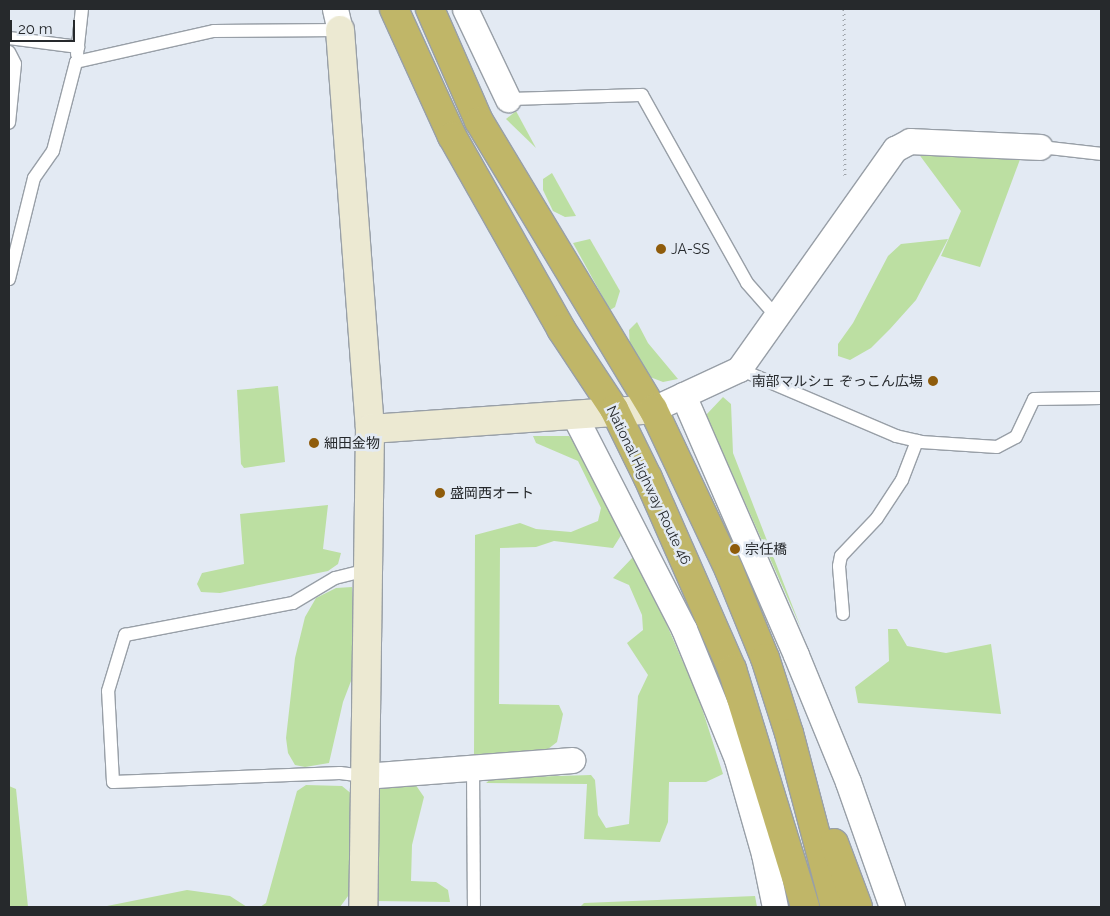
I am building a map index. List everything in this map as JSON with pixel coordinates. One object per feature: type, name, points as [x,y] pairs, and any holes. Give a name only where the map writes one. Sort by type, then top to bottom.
[{"type":"highway","name":"National Highway Route 46","points":[[394,9],[452,136],[561,329],[614,409],[684,556],[732,670],[805,907]]},
{"type":"highway","points":[[430,9],[479,121],[653,409],[729,570],[765,658],[789,733],[835,907]]},
{"type":"highway","points":[[789,733],[858,907]]},
{"type":"street","points":[[466,9],[508,99]]},
{"type":"street","points":[[337,20],[370,429],[363,907]]},
{"type":"street","points":[[370,429],[614,409],[653,409],[739,369],[844,216],[895,149],[910,140],[1040,147]]},
{"type":"street","points":[[683,395],[800,664],[848,782],[892,907]]},
{"type":"street","points":[[573,413],[684,629],[737,759],[764,854],[775,907]]},
{"type":"street","points":[[364,776],[572,760]]},
{"type":"lane","points":[[9,279],[34,178],[53,151],[76,62],[82,9]]},
{"type":"lane","points":[[76,62],[214,31],[337,20]]},
{"type":"lane","points":[[9,38],[78,47]]},
{"type":"lane","points":[[9,52],[15,64],[9,123]]},
{"type":"lane","points":[[508,99],[642,95],[747,283],[776,316]]},
{"type":"lane","points":[[1040,147],[1101,154]]},
{"type":"lane","points":[[739,369],[896,436],[917,441],[997,446],[1016,437],[1034,399],[1101,398]]},
{"type":"lane","points":[[844,614],[839,566],[841,556],[877,518],[902,480],[917,441]]},
{"type":"lane","points":[[364,776],[340,773],[113,782],[108,691],[124,635],[293,603],[335,578],[367,570]]},
{"type":"lane","points":[[473,768],[474,907]]},
{"type":"path","points":[[844,9],[844,216]]},
{"type":"green space","points":[[516,111],[536,148],[506,119]]},
{"type":"green space","points":[[918,153],[1022,154],[980,267],[941,256],[961,211]]},
{"type":"green space","points":[[552,173],[576,216],[565,217],[553,211],[543,190],[543,179]]},
{"type":"green space","points":[[590,239],[620,291],[615,307],[610,310],[573,243]]},
{"type":"green space","points":[[948,239],[916,300],[890,329],[871,348],[850,360],[838,356],[838,344],[853,323],[888,256],[901,244]]},
{"type":"green space","points":[[637,322],[648,343],[678,379],[663,382],[650,377],[630,349],[629,330]]},
{"type":"green space","points":[[278,386],[285,462],[244,468],[241,464],[237,390]]},
{"type":"green space","points":[[723,397],[731,404],[733,453],[801,628],[706,415]]},
{"type":"green space","points":[[533,436],[569,436],[581,445],[625,529],[613,548],[554,541],[536,547],[500,548],[499,704],[559,705],[563,714],[557,742],[543,753],[481,759],[474,754],[475,535],[520,523],[536,529],[571,532],[598,521],[601,508],[578,461],[536,443]]},
{"type":"green space","points":[[328,505],[323,549],[341,553],[338,564],[328,571],[220,593],[201,592],[197,584],[202,573],[244,564],[240,514]]},
{"type":"green space","points":[[634,556],[637,556],[699,699],[723,774],[706,782],[669,782],[668,822],[660,842],[584,839],[587,784],[486,783],[492,778],[591,775],[595,780],[598,815],[606,828],[629,824],[638,696],[648,675],[627,643],[643,630],[642,615],[629,585],[613,578]]},
{"type":"green space","points":[[352,587],[356,668],[343,702],[329,763],[305,767],[295,765],[288,753],[286,738],[295,658],[305,617],[316,598],[336,588]]},
{"type":"green space","points":[[888,629],[897,629],[907,646],[946,653],[991,644],[1001,714],[858,703],[855,687],[889,661]]},
{"type":"green space","points":[[413,781],[424,797],[412,845],[411,881],[436,882],[448,890],[450,902],[375,901],[379,782]]},
{"type":"green space","points":[[306,785],[342,786],[353,795],[351,892],[340,907],[260,907],[266,903],[297,791]]},
{"type":"green space","points":[[9,786],[16,789],[28,907],[9,907]]},
{"type":"green space","points":[[187,890],[230,896],[247,907],[102,907]]},
{"type":"green space","points":[[755,896],[757,907],[580,907],[584,903]]},
{"type":"place","name":"JA-SS","points":[[661,249]]},
{"type":"place","name":"南部マルシェ ぞっこん広場","points":[[933,381]]},
{"type":"place","name":"細田金物","points":[[314,443]]},
{"type":"place","name":"盛岡西オート","points":[[440,493]]},
{"type":"place","name":"宗任橋","points":[[735,549]]}]
